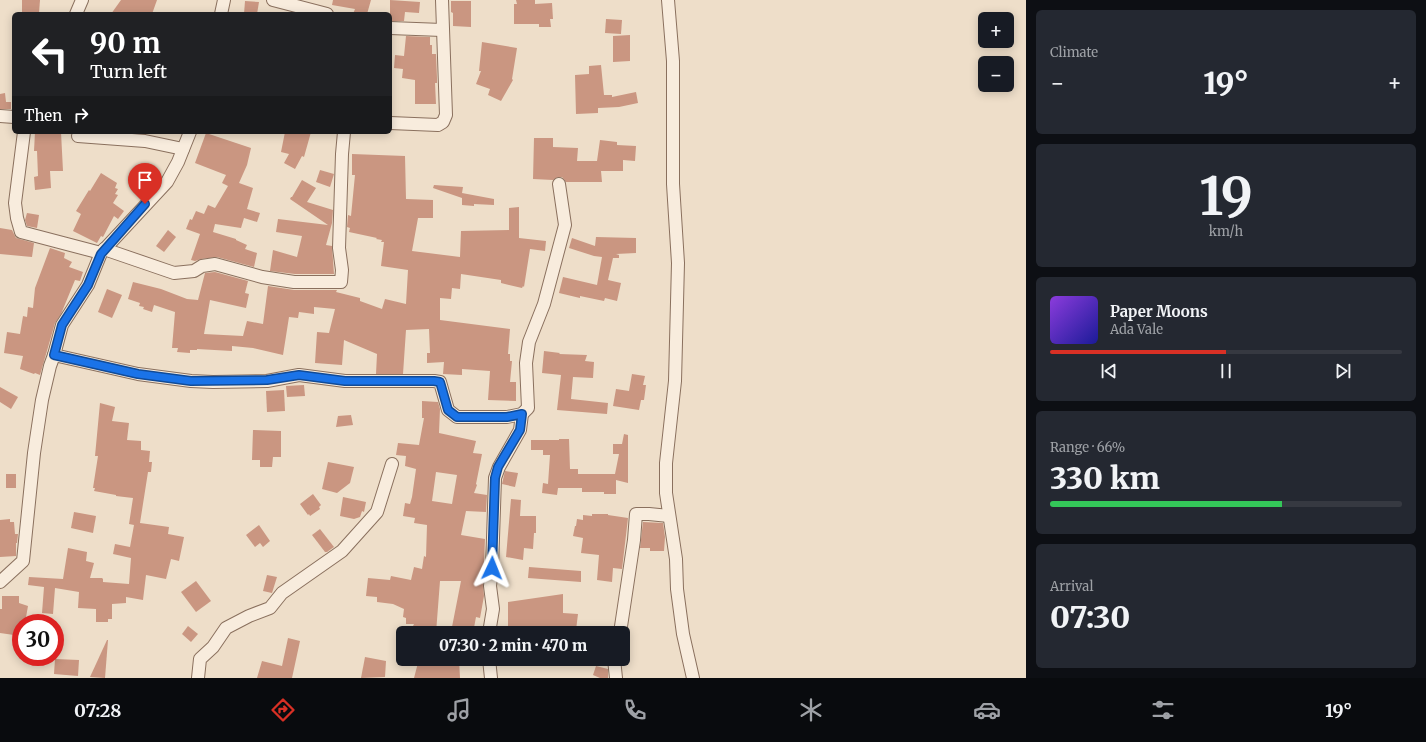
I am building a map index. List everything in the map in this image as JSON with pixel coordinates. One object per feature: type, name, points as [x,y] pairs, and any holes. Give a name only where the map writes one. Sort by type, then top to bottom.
[{"type":"street","points":[[77,12],[82,0]]},
{"type":"street","points":[[221,12],[224,0]]},
{"type":"street","points":[[273,0],[319,12]]},
{"type":"street","points":[[392,123],[438,125],[443,122],[446,115],[442,0]]},
{"type":"street","points":[[668,0],[673,61],[673,184],[678,263],[675,380],[666,463],[666,493],[676,559],[677,589],[683,634],[693,678]]},
{"type":"street","points":[[392,28],[442,30]]},
{"type":"street","points":[[0,116],[12,117]]},
{"type":"street","points":[[24,134],[15,203],[21,232],[103,251],[174,273],[194,271],[202,266],[214,264],[262,277],[294,282],[341,282],[342,270],[339,248],[344,134]]},
{"type":"street","points":[[0,582],[23,561],[34,453],[42,400],[62,325],[88,285],[103,251],[166,182],[178,162],[189,134]]},
{"type":"street","points":[[78,136],[145,141],[183,149]]},
{"type":"street","points":[[54,355],[138,374],[191,381],[267,380],[299,375],[345,381],[434,381],[440,382],[448,410],[457,417],[507,417],[522,414],[528,408],[526,363],[529,342],[544,304],[565,225],[559,184]]},
{"type":"street","points":[[491,626],[493,609],[490,586],[495,478],[498,467],[520,430],[522,414]]},
{"type":"street","points":[[198,678],[200,659],[213,647],[226,628],[249,616],[270,608],[282,593],[342,551],[362,530],[377,512],[392,464]]},
{"type":"street","points":[[621,626],[632,556],[636,514],[669,516]]},
{"type":"street","points":[[490,666],[491,678]]},
{"type":"street","points":[[615,666],[616,678]]},
{"type":"building","points":[[22,0],[40,0],[39,12],[22,12]]},
{"type":"building","points":[[121,0],[157,0],[153,12],[112,12]]},
{"type":"building","points":[[333,0],[371,0],[368,12],[354,12],[355,9],[332,5]]},
{"type":"building","points":[[390,0],[420,2],[419,13],[405,12],[404,21],[392,21],[392,12],[390,12]]},
{"type":"building","points":[[516,0],[535,0],[535,4],[552,3],[553,19],[550,19],[551,27],[539,27],[539,24],[514,24],[514,4],[517,4]]},
{"type":"building","points":[[245,1],[259,2],[257,12],[244,12]]},
{"type":"building","points":[[451,1],[471,1],[471,27],[453,26]]},
{"type":"building","points":[[606,19],[622,20],[621,34],[605,33]]},
{"type":"building","points":[[630,35],[630,61],[613,62],[613,36]]},
{"type":"building","points":[[406,36],[430,37],[432,54],[436,54],[436,104],[415,104],[415,80],[402,78],[403,69],[394,68],[395,55],[404,56]]},
{"type":"building","points":[[482,42],[517,48],[513,80],[501,101],[488,95],[490,89],[476,84],[481,71],[479,71]]},
{"type":"building","points":[[601,65],[604,95],[612,95],[612,97],[636,92],[638,103],[619,107],[598,108],[598,113],[576,114],[575,75],[589,74],[589,66]]},
{"type":"building","points":[[5,93],[6,102],[11,102],[11,109],[0,109],[0,94]]},
{"type":"building","points":[[35,134],[61,134],[63,171],[50,171],[51,188],[35,190],[34,177],[38,176],[37,151],[34,151]]},
{"type":"building","points":[[206,134],[251,148],[247,165],[239,183],[253,188],[247,209],[260,213],[257,222],[244,218],[241,228],[215,224],[213,232],[236,239],[247,245],[245,249],[257,253],[254,267],[217,257],[195,261],[191,260],[200,234],[186,229],[190,219],[192,220],[196,211],[204,214],[208,205],[215,208],[228,186],[222,183],[226,175],[195,163]]},
{"type":"building","points":[[285,134],[310,134],[304,157],[302,156],[295,169],[284,163],[289,154],[281,152]]},
{"type":"building","points":[[534,138],[553,138],[553,147],[578,148],[577,161],[597,161],[600,140],[617,142],[617,145],[636,146],[635,161],[623,160],[623,171],[601,171],[602,182],[566,182],[562,177],[558,177],[553,180],[533,179]]},
{"type":"building","points":[[352,154],[405,156],[406,199],[433,200],[433,218],[418,218],[412,251],[460,257],[461,231],[509,230],[509,208],[519,207],[519,238],[546,241],[545,251],[530,249],[524,287],[523,286],[522,288],[501,283],[501,280],[461,274],[460,289],[452,288],[451,299],[440,298],[440,320],[510,329],[508,354],[510,354],[510,361],[512,361],[510,382],[516,382],[516,401],[488,400],[490,371],[462,369],[462,375],[443,374],[444,362],[427,363],[427,353],[430,353],[429,329],[406,330],[403,374],[376,374],[377,354],[344,340],[342,365],[315,363],[317,332],[329,333],[335,309],[314,307],[314,314],[299,312],[298,318],[289,317],[283,355],[253,348],[232,346],[232,351],[197,349],[190,350],[190,353],[177,352],[178,348],[172,348],[175,312],[154,305],[152,312],[139,306],[140,303],[128,299],[133,282],[161,289],[187,299],[198,300],[205,273],[215,272],[248,281],[245,293],[249,294],[246,308],[210,300],[204,334],[243,336],[247,321],[263,324],[268,286],[294,290],[337,290],[336,292],[360,298],[360,301],[382,309],[385,299],[406,304],[408,270],[381,266],[384,242],[381,242],[382,240],[376,239],[377,238],[349,232],[350,228],[347,227],[348,215],[351,216],[355,175],[352,175]]},
{"type":"building","points":[[320,170],[334,174],[330,187],[316,182]]},
{"type":"building","points":[[101,173],[117,183],[115,188],[118,189],[115,194],[118,195],[113,203],[124,211],[118,219],[114,216],[103,237],[101,236],[97,243],[73,231],[81,214],[76,211]]},
{"type":"building","points":[[302,180],[316,188],[307,202],[333,210],[332,223],[326,245],[332,246],[334,274],[295,274],[270,271],[273,250],[297,257],[302,236],[276,232],[278,219],[328,225],[290,199]]},
{"type":"building","points":[[434,185],[463,187],[462,193],[494,199],[494,205],[462,205],[462,198],[433,188]]},
{"type":"building","points":[[27,213],[39,215],[37,228],[27,226],[25,220]]},
{"type":"building","points":[[0,228],[12,230],[16,238],[34,243],[32,257],[0,254]]},
{"type":"building","points":[[168,230],[176,237],[164,252],[156,246]]},
{"type":"building","points":[[596,237],[636,238],[636,253],[616,254],[619,255],[619,258],[613,258],[608,280],[621,283],[617,301],[605,298],[604,301],[580,296],[580,298],[559,293],[563,277],[597,285],[602,257],[569,248],[572,238],[595,246]]},
{"type":"building","points":[[50,248],[65,253],[64,258],[72,262],[69,267],[83,272],[80,281],[75,280],[61,314],[55,323],[40,375],[20,369],[23,356],[4,353],[7,332],[20,334],[23,316],[27,317],[28,307],[33,308],[35,288]]},
{"type":"building","points":[[107,289],[122,295],[112,318],[98,312]]},
{"type":"building","points":[[544,351],[560,353],[559,354],[587,355],[585,361],[594,362],[593,378],[573,377],[571,399],[608,403],[607,414],[557,410],[561,375],[542,373]]},
{"type":"building","points":[[632,374],[645,376],[643,385],[646,385],[644,400],[641,400],[639,410],[613,406],[616,389],[629,391]]},
{"type":"building","points":[[304,385],[305,396],[287,397],[286,386]]},
{"type":"building","points":[[0,387],[18,397],[11,409],[0,402]]},
{"type":"building","points":[[284,390],[285,411],[267,412],[266,391]]},
{"type":"building","points":[[422,401],[438,402],[440,409],[439,433],[476,441],[473,453],[482,454],[477,485],[474,493],[487,495],[486,512],[466,511],[461,535],[485,539],[484,596],[480,618],[476,617],[474,626],[452,626],[461,581],[440,581],[437,626],[413,626],[414,624],[406,624],[406,618],[403,617],[404,609],[393,604],[377,602],[377,597],[366,596],[368,578],[390,580],[391,576],[411,580],[414,567],[422,569],[424,556],[426,557],[427,525],[414,523],[415,518],[403,516],[405,503],[410,504],[412,497],[416,469],[405,466],[406,456],[396,455],[398,443],[419,445],[424,418],[422,418]],"holes":[[[436,472],[457,475],[452,504],[432,501]]]},
{"type":"building","points":[[100,403],[115,407],[112,421],[129,423],[127,440],[141,441],[141,450],[150,451],[149,462],[152,462],[151,472],[148,472],[140,523],[169,527],[168,534],[184,537],[179,561],[171,559],[166,579],[146,575],[143,600],[126,597],[126,603],[112,604],[112,619],[108,619],[108,622],[96,622],[96,609],[78,608],[79,592],[55,588],[53,614],[42,613],[44,587],[28,585],[29,577],[63,579],[68,548],[87,552],[86,561],[94,563],[90,578],[102,578],[103,582],[129,584],[131,558],[113,554],[115,544],[130,547],[134,525],[129,524],[133,498],[94,491],[95,488],[93,488],[98,456],[95,456]]},
{"type":"building","points":[[351,415],[353,425],[336,427],[338,416]]},
{"type":"building","points":[[253,430],[281,431],[281,457],[273,457],[272,467],[260,467],[260,460],[252,460]]},
{"type":"building","points":[[624,434],[628,435],[628,483],[616,480],[616,494],[604,494],[604,492],[582,492],[582,488],[558,488],[557,495],[542,493],[543,483],[548,484],[550,455],[543,455],[543,450],[531,450],[531,440],[569,439],[570,469],[578,469],[578,474],[615,474],[619,454],[613,454],[613,444],[622,444]]},
{"type":"building","points":[[328,462],[354,467],[350,483],[337,493],[322,489]]},
{"type":"building","points":[[505,471],[518,473],[515,487],[502,484]]},
{"type":"building","points":[[6,474],[16,474],[16,488],[6,488]]},
{"type":"building","points":[[313,494],[321,505],[319,507],[320,509],[310,516],[300,504]]},
{"type":"building","points":[[343,497],[366,502],[364,512],[362,511],[360,517],[354,519],[340,516]]},
{"type":"building","points":[[511,499],[521,500],[520,516],[536,516],[536,533],[534,533],[533,549],[524,548],[523,560],[506,557]]},
{"type":"building","points":[[74,512],[96,516],[93,533],[71,528]]},
{"type":"building","points":[[592,514],[608,514],[628,518],[622,569],[613,568],[612,582],[597,580],[599,555],[581,553],[583,538],[573,536],[577,519],[583,520],[583,515],[592,516]]},
{"type":"building","points":[[10,519],[10,522],[14,522],[15,534],[18,534],[16,556],[0,557],[0,520]]},
{"type":"building","points":[[643,522],[663,523],[665,537],[664,551],[650,551],[650,548],[640,548]]},
{"type":"building","points":[[259,525],[270,541],[263,547],[260,543],[255,547],[246,535]]},
{"type":"building","points":[[320,529],[334,547],[327,552],[325,552],[312,535]]},
{"type":"building","points":[[529,567],[581,571],[581,582],[528,578]]},
{"type":"building","points":[[267,575],[277,577],[272,593],[263,591]]},
{"type":"building","points":[[196,581],[211,601],[196,612],[181,592]]},
{"type":"building","points":[[563,594],[563,613],[578,614],[576,626],[508,626],[508,602]]},
{"type":"building","points":[[2,596],[19,596],[19,603],[28,606],[27,614],[12,614],[12,635],[0,633],[0,609],[2,609]]},
{"type":"building","points":[[188,626],[198,634],[191,642],[182,634]]},
{"type":"building","points":[[288,638],[300,641],[292,678],[257,678],[262,661],[282,666]]},
{"type":"building","points":[[107,640],[105,678],[90,677]]},
{"type":"building","points":[[365,657],[386,661],[385,677],[361,678]]},
{"type":"building","points":[[64,659],[79,660],[78,676],[54,674],[55,666],[64,666]]},
{"type":"building","points":[[417,666],[459,666],[460,678],[414,678]]},
{"type":"building","points":[[596,666],[608,669],[608,678],[600,678],[593,675]]},
{"type":"route","points":[[145,204],[101,254],[88,285],[62,325],[54,355],[138,374],[164,376],[191,381],[213,382],[267,380],[299,375],[345,381],[434,381],[440,382],[448,410],[457,417],[507,417],[522,414],[520,430],[498,467],[495,478],[493,501],[494,532],[492,568]]}]
